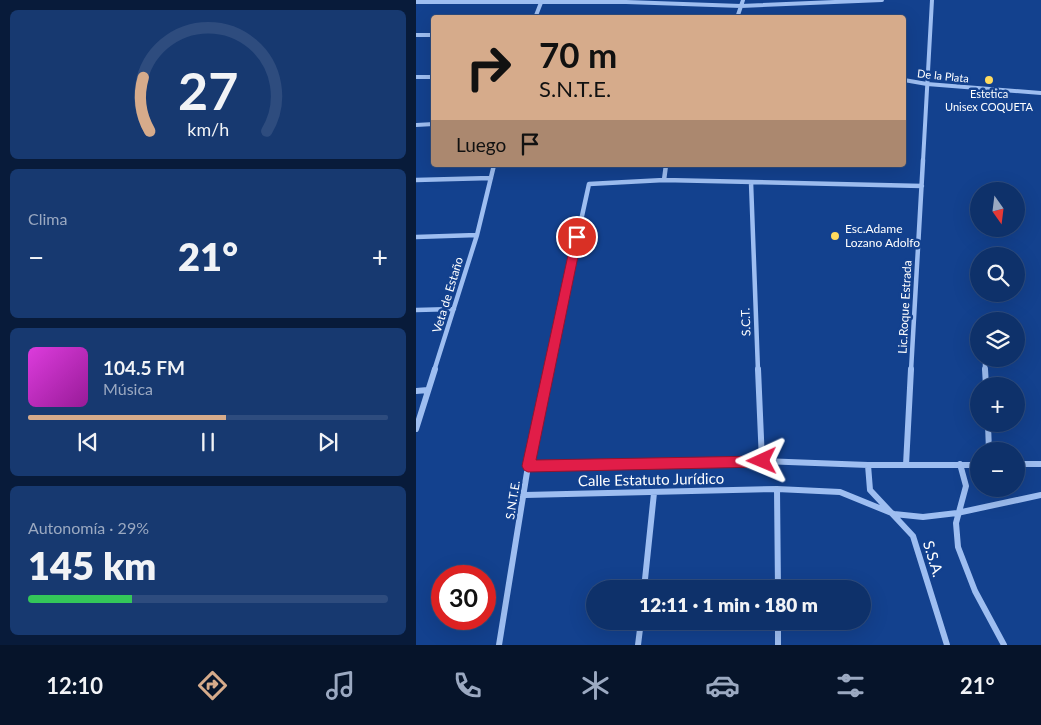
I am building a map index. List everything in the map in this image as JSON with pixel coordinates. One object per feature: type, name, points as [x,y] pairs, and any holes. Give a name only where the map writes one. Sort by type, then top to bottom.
[{"type":"street","points":[[738,15],[743,0]]},
{"type":"street","points":[[416,2],[627,1],[741,6],[882,0]]},
{"type":"street","name":"Lic.Roque Estrada","points":[[906,465],[932,0]]},
{"type":"street","points":[[536,15],[541,1]]},
{"type":"street","points":[[416,35],[431,35]]},
{"type":"street","points":[[416,77],[431,77]]},
{"type":"street","name":"De la Plata","points":[[906,80],[927,84],[1041,93]]},
{"type":"street","points":[[416,125],[431,124]]},
{"type":"street","name":"Veta de Estaño","points":[[416,429],[477,235],[494,167]]},
{"type":"street","points":[[666,167],[664,180],[922,186]]},
{"type":"street","points":[[416,180],[491,178]]},
{"type":"street","name":"S.N.T.E.","points":[[499,645],[525,495],[528,466],[589,184],[664,180]]},
{"type":"street","name":"S.C.T.","points":[[751,182],[762,461]]},
{"type":"street","points":[[416,237],[477,235]]},
{"type":"street","points":[[416,310],[454,309]]},
{"type":"street","points":[[416,390],[428,390]]},
{"type":"street","name":"Calle Estatuto Jurídico","points":[[528,466],[762,461],[868,465],[970,465]]},
{"type":"street","points":[[960,464],[966,479],[966,492],[957,513],[956,536],[967,572],[1004,645]]},
{"type":"street","points":[[1025,464],[1041,464]]},
{"type":"street","name":"S.S.A.","points":[[868,465],[870,490],[913,536],[947,645]]},
{"type":"street","points":[[777,489],[778,580]]},
{"type":"street","name":"Calle Estatuto Jurídico","points":[[525,495],[777,489],[840,492],[894,514],[923,517],[957,513],[1041,495]]},
{"type":"street","points":[[645,580],[654,493]]},
{"type":"street","points":[[638,645],[640,630]]},
{"type":"street","points":[[778,630],[778,645]]},
{"type":"place","name":"Estetica Unisex COQUETA","points":[[989,80]]},
{"type":"place","name":"Esc.Adame Lozano Adolfo","points":[[835,236]]},
{"type":"route","points":[[577,237],[528,466],[762,461]]}]
